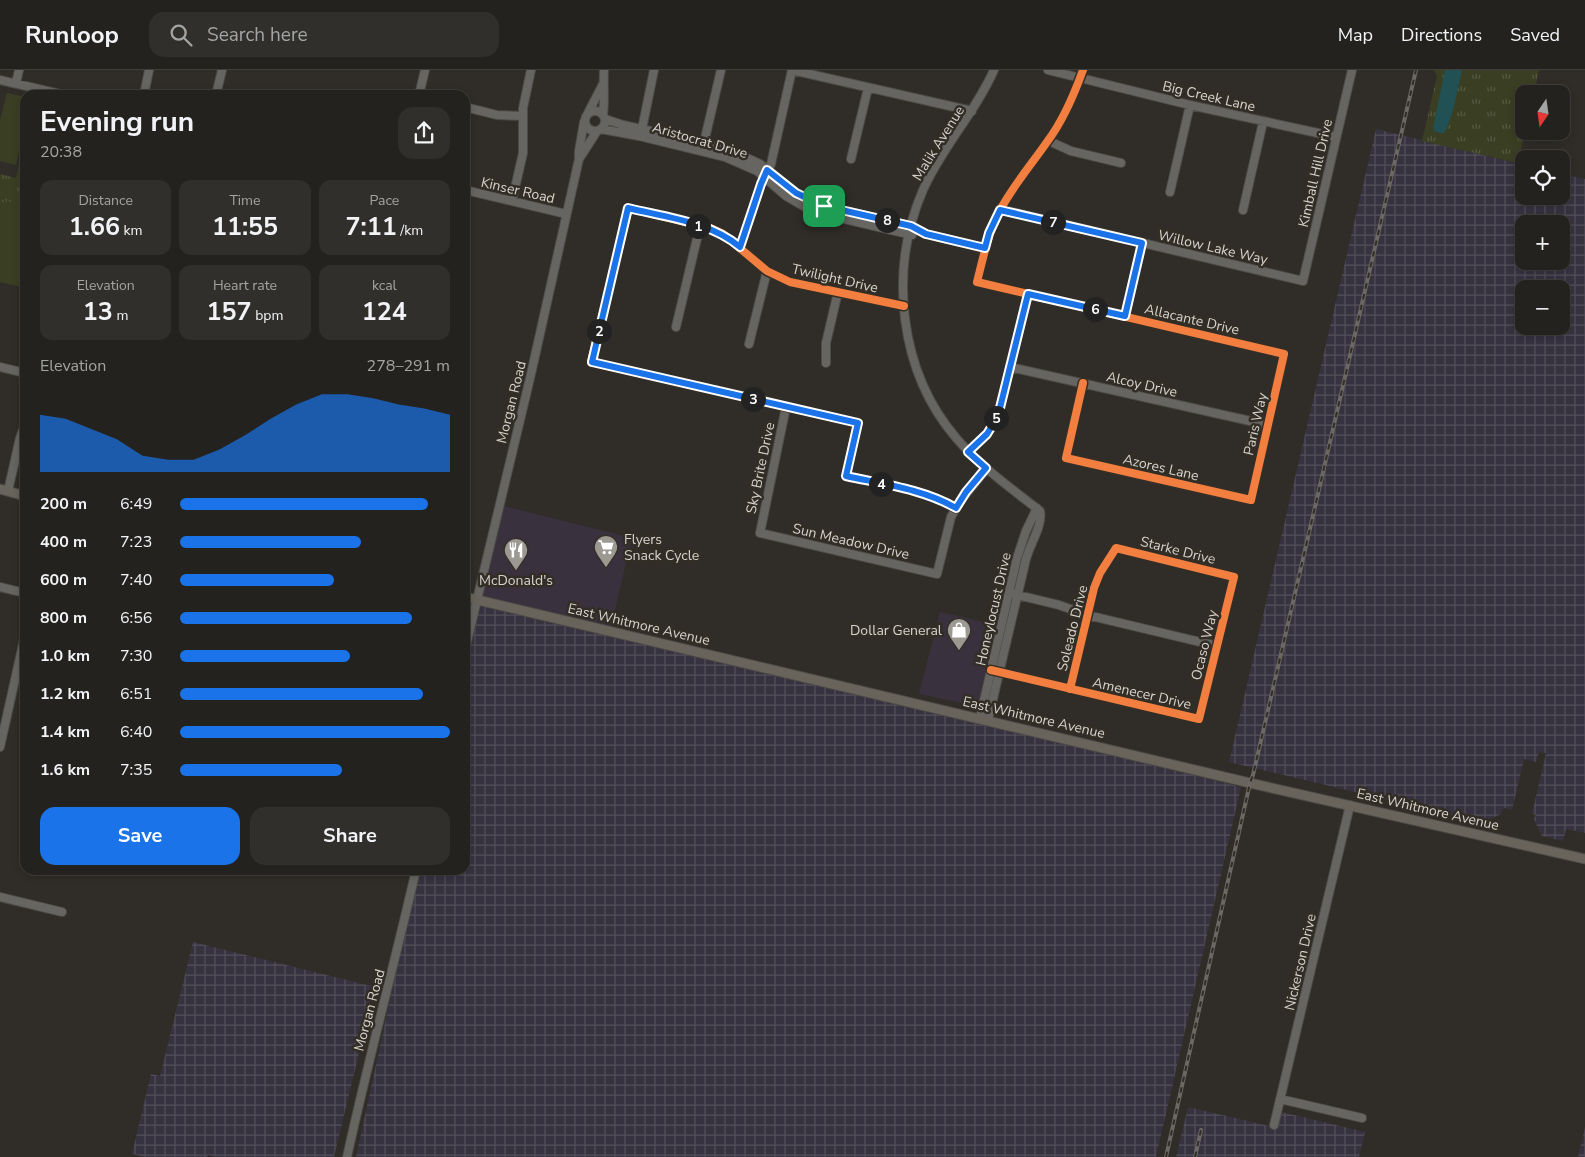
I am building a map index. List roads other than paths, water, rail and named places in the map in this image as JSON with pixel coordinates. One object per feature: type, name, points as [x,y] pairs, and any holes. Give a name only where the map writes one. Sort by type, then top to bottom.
[{"type":"main road","points":[[4,490],[20,495]]},
{"type":"main road","name":"East Whitmore Avenue","points":[[470,598],[1250,783],[1585,859]]},
{"type":"street","points":[[16,83],[19,70]]},
{"type":"street","points":[[145,90],[149,70]]},
{"type":"street","points":[[217,90],[222,70]]},
{"type":"street","points":[[420,90],[425,70]]},
{"type":"street","points":[[512,201],[523,152],[522,116],[531,70]]},
{"type":"street","points":[[603,84],[584,122],[590,130],[599,130],[604,125],[604,70]]},
{"type":"street","points":[[642,129],[654,70]]},
{"type":"street","points":[[703,147],[721,70]]},
{"type":"street","points":[[740,247],[765,174],[771,164],[792,70],[972,111]]},
{"type":"street","name":"Malik Avenue","points":[[994,70],[982,96],[930,175],[915,210],[908,236],[904,271],[904,306],[910,349],[924,387],[944,422],[968,452],[1039,510]]},
{"type":"street","name":"Big Creek Lane","points":[[1048,70],[1082,74],[1190,105],[1336,137]]},
{"type":"street","name":"Kimball Hill Drive","points":[[1303,281],[1352,70]]},
{"type":"street","points":[[985,248],[989,233],[1000,210],[1012,190],[1049,140],[1064,114],[1082,74]]},
{"type":"street","points":[[0,80],[45,90]]},
{"type":"street","points":[[851,159],[868,88]]},
{"type":"street","points":[[1170,192],[1190,105]]},
{"type":"street","points":[[470,108],[497,115],[522,116]]},
{"type":"street","points":[[588,113],[596,110],[604,117]]},
{"type":"street","name":"Aristocrat Drive","points":[[604,117],[623,125],[703,147]]},
{"type":"street","name":"Morgan Road","points":[[470,627],[531,374],[579,159],[578,150],[584,122]]},
{"type":"street","points":[[1243,210],[1263,122]]},
{"type":"street","name":"Aristocrat Drive","points":[[599,130],[740,155],[760,164],[765,174],[796,203],[810,210],[908,236],[926,234]]},
{"type":"street","name":"Morgan Road","points":[[579,159],[599,130]]},
{"type":"street","points":[[1049,140],[1071,151],[1121,163]]},
{"type":"street","name":"Aristocrat Drive","points":[[765,174],[796,193],[824,206],[911,226],[926,234],[985,248]]},
{"type":"street","name":"Kinser Road","points":[[470,191],[566,214]]},
{"type":"street","name":"Twilight Drive","points":[[786,407],[592,362],[628,208],[724,234],[757,264],[790,282],[904,306]]},
{"type":"street","name":"Willow Lake Way","points":[[1000,210],[1303,281]]},
{"type":"street","points":[[676,327],[700,226]]},
{"type":"street","points":[[1125,316],[1142,243]]},
{"type":"street","name":"Allacante Drive","points":[[985,248],[977,282],[1284,354]]},
{"type":"street","points":[[749,344],[767,271]]},
{"type":"street","points":[[826,363],[826,343],[838,292]]},
{"type":"street","points":[[968,452],[987,434],[1000,408],[1028,294]]},
{"type":"street","name":"Paris Way","points":[[1251,500],[1284,354]]},
{"type":"street","points":[[0,367],[20,372]]},
{"type":"street","name":"Alcoy Drive","points":[[1010,367],[1268,426]]},
{"type":"street","name":"Azores Lane","points":[[1083,383],[1066,458],[1251,500]]},
{"type":"street","points":[[786,407],[858,423],[846,476],[925,494],[940,499],[956,508],[966,492],[986,468]]},
{"type":"street","name":"Sky Brite Drive","points":[[760,533],[786,407]]},
{"type":"street","points":[[4,490],[20,438]]},
{"type":"street","name":"Sun Meadow Drive","points":[[760,533],[937,574],[948,524],[956,508]]},
{"type":"street","name":"Honeylocust Drive","points":[[984,719],[1013,594],[1030,545],[1042,519],[1039,510]]},
{"type":"street","name":"Starke Drive","points":[[1116,548],[1234,577]]},
{"type":"street","name":"Soleado Drive","points":[[1070,688],[1094,588],[1100,572],[1116,548]]},
{"type":"street","name":"Ocaso Way","points":[[1200,719],[1234,577]]},
{"type":"street","points":[[0,587],[20,592]]},
{"type":"street","points":[[1013,594],[1059,605],[1087,615],[1217,646]]},
{"type":"street","points":[[0,747],[20,657]]},
{"type":"street","name":"Amenecer Drive","points":[[995,671],[1200,719]]},
{"type":"street","name":"Nickerson Drive","points":[[1274,1126],[1350,805]]},
{"type":"street","name":"Morgan Road","points":[[346,1157],[415,875]]},
{"type":"street","points":[[0,897],[62,912]]},
{"type":"street","points":[[1280,1099],[1362,1118]]},
{"type":"water","points":[[1445,70],[1462,70],[1450,120],[1444,133],[1440,133],[1434,131],[1433,128]]},
{"type":"railway","points":[[1166,1157],[1250,783],[1416,70]]},
{"type":"railway","points":[[1195,1157],[1201,1130]]},
{"type":"place","name":"Flyers Snack Cycle","points":[[606,568]]},
{"type":"place","name":"McDonald's","points":[[516,571]]},
{"type":"place","name":"Dollar General","points":[[959,651]]}]
